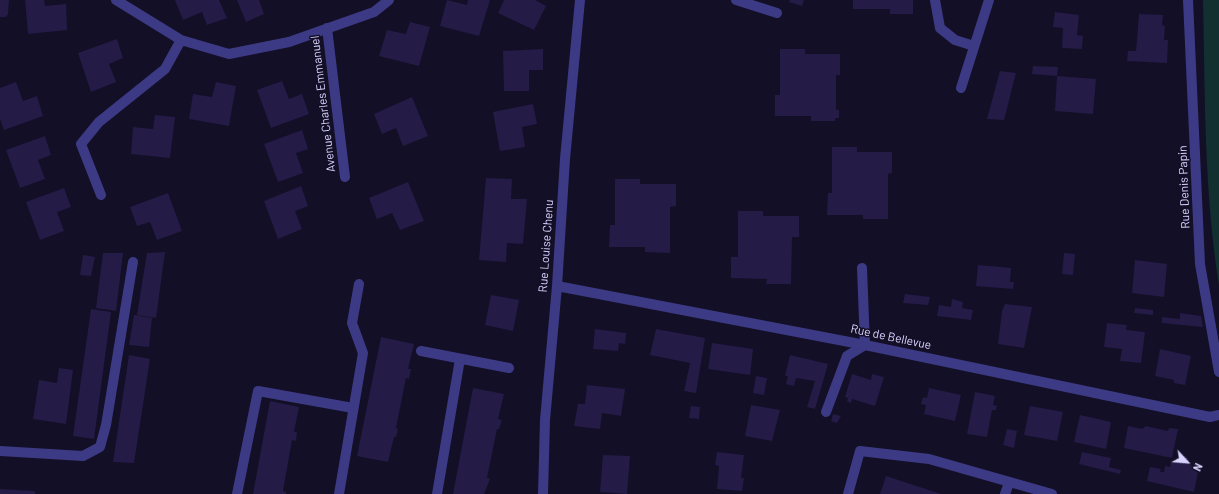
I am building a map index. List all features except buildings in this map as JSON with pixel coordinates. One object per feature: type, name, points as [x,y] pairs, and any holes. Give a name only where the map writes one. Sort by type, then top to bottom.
[{"type":"street","name":"Avenue Charles Emmanuel","points":[[122,2],[181,40],[229,54],[289,42],[374,12],[389,0]]},
{"type":"street","name":"Rue Louise Chenu","points":[[543,494],[545,420],[557,286],[565,160],[580,0]]},
{"type":"street","points":[[736,0],[777,13]]},
{"type":"street","points":[[935,0],[940,28],[955,40],[974,46]]},
{"type":"street","points":[[961,88],[989,0]]},
{"type":"street","name":"Rue Denis Papin","points":[[1188,0],[1200,264],[1219,372]]},
{"type":"street","name":"Avenue Charles Emmanuel","points":[[327,28],[345,176]]},
{"type":"street","points":[[101,195],[81,144],[99,122],[165,69],[181,40]]},
{"type":"street","points":[[0,451],[83,456],[100,447],[106,425],[133,262]]},
{"type":"street","points":[[826,412],[848,356],[865,345],[862,268]]},
{"type":"street","points":[[339,494],[363,353],[352,323],[359,284]]},
{"type":"street","name":"Rue de Bellevue","points":[[557,286],[865,345],[1210,417],[1219,415]]},
{"type":"street","points":[[421,351],[509,368]]},
{"type":"street","points":[[437,494],[460,359]]},
{"type":"street","points":[[237,494],[258,390],[353,408]]},
{"type":"street","points":[[848,494],[860,451],[929,459],[1052,494]]},
{"type":"street","points":[[1005,494],[1009,483]]},
{"type":"green space","points":[[1203,0],[1219,0],[1219,285],[1210,215],[1206,143]]}]
